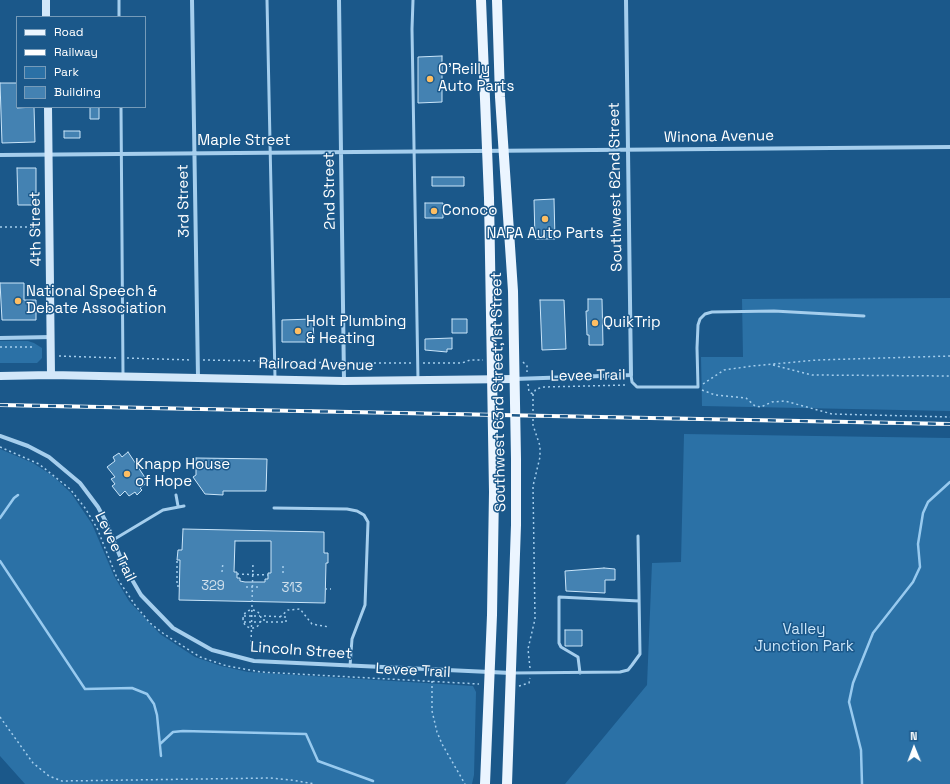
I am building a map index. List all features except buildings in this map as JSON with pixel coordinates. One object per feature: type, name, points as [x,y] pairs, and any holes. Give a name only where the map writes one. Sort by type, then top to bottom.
[{"type":"main road","points":[[46,0],[46,16]]},
{"type":"main road","name":"Southwest 63rd Street;1st Street","points":[[481,0],[488,151],[493,379],[494,551],[485,784]]},
{"type":"main road","name":"Southwest 63rd Street;1st Street","points":[[497,0],[504,151],[513,291],[516,525],[507,784]]},
{"type":"main road","name":"4th Street","points":[[48,108],[52,337],[51,375]]},
{"type":"main road","name":"Railroad Avenue","points":[[0,376],[123,376],[344,381],[514,379]]},
{"type":"street","name":"3rd Street","points":[[192,0],[198,378]]},
{"type":"street","name":"2nd Street","points":[[339,0],[344,381]]},
{"type":"street","name":"Southwest 62nd Street","points":[[626,0],[631,375]]},
{"type":"street","name":"Winona Avenue","points":[[488,151],[950,147]]},
{"type":"street","name":"Maple Street","points":[[0,155],[488,151]]},
{"type":"street","points":[[0,338],[52,337]]},
{"type":"street","name":"Railroad Avenue","points":[[514,379],[631,375]]},
{"type":"street","name":"Lincoln Street","points":[[0,436],[28,446],[49,457],[69,472],[86,490],[98,507],[130,577],[141,595],[173,628],[212,650],[254,661],[511,672]]},
{"type":"lane","points":[[119,0],[119,16]]},
{"type":"lane","points":[[267,0],[275,379]]},
{"type":"lane","points":[[413,0],[418,380]]},
{"type":"lane","points":[[121,108],[123,376]]},
{"type":"lane","points":[[631,375],[634,386],[642,388],[698,387],[698,325],[700,319],[705,314],[720,311],[764,311],[864,316]]},
{"type":"lane","points":[[176,495],[178,506]]},
{"type":"lane","points":[[113,540],[155,513],[178,506],[184,506]]},
{"type":"lane","points":[[274,508],[347,508],[364,515],[368,522],[365,605],[352,639],[350,666]]},
{"type":"lane","points":[[511,672],[580,673],[620,672],[628,670],[640,654],[638,536]]},
{"type":"lane","points":[[580,673],[578,657],[560,647],[559,597],[639,601]]},
{"type":"path","points":[[0,227],[38,227]]},
{"type":"path","points":[[0,347],[33,347]]},
{"type":"path","points":[[698,387],[724,370],[771,364],[817,360],[950,356]]},
{"type":"path","points":[[522,360],[527,368]]},
{"type":"path","points":[[771,364],[812,375],[950,376]]},
{"type":"path","points":[[528,386],[529,392],[533,394]]},
{"type":"path","name":"Levee Trail","points":[[530,666],[528,649],[535,619],[533,486],[540,457],[540,446],[533,425],[533,394],[536,389],[544,387],[634,386]]},
{"type":"path","points":[[692,388],[715,395],[746,398],[755,406],[761,407],[772,402],[785,401],[832,414],[950,417]]},
{"type":"path","name":"Levee Trail","points":[[0,447],[39,464],[70,490],[85,508],[97,528],[117,578],[135,605],[150,623],[189,651],[214,662],[242,670],[319,676],[472,684]]},
{"type":"path","points":[[177,561],[177,586],[179,586]]},
{"type":"path","points":[[222,572],[223,562]]},
{"type":"path","points":[[251,647],[253,562]]},
{"type":"path","points":[[283,563],[283,573]]},
{"type":"path","points":[[237,574],[268,575]]},
{"type":"path","points":[[246,587],[259,587]]},
{"type":"path","points":[[325,589],[331,589]]},
{"type":"path","points":[[280,616],[288,610],[300,609],[312,624],[329,627]]},
{"type":"path","points":[[252,610],[257,612],[260,616],[260,622],[258,625],[251,627],[246,626],[244,616],[246,612],[252,610]]},
{"type":"path","points":[[244,616],[260,616]]},
{"type":"path","points":[[260,619],[264,619],[264,616],[280,616],[286,617],[286,622],[264,622],[264,619]]},
{"type":"path","points":[[244,622],[260,622]]},
{"type":"path","points":[[520,686],[526,686],[530,680]]},
{"type":"path","points":[[432,682],[432,711],[437,732],[442,744],[465,784]]},
{"type":"path","points":[[0,717],[33,763],[49,776],[62,781],[270,778],[315,784]]},
{"type":"green space","points":[[950,298],[950,411],[702,406],[701,357],[743,357],[742,299]]},
{"type":"green space","points":[[0,341],[28,341],[34,343],[42,348],[42,358],[37,363],[0,363]]},
{"type":"green space","name":"Valley Junction Park","points":[[684,434],[950,438],[950,784],[565,784],[647,685],[652,563],[681,562]]},
{"type":"green space","points":[[0,449],[33,463],[53,476],[71,493],[92,524],[114,576],[129,601],[160,634],[195,657],[221,666],[248,672],[473,686],[476,692],[474,775],[472,784],[25,784],[0,756]]},
{"type":"waterway","points":[[862,784],[861,750],[849,702],[853,683],[873,633],[913,582],[920,567],[918,544],[923,513],[928,502],[950,482]]},
{"type":"waterway","points":[[0,518],[14,498],[18,495]]},
{"type":"waterway","points":[[0,561],[85,689],[132,688],[147,694],[154,704],[157,715],[161,756]]},
{"type":"waterway","points":[[160,744],[173,732],[183,731],[306,734],[318,761],[373,781]]},
{"type":"railway","points":[[0,405],[950,424]]},
{"type":"place","name":"O'Reilly Auto Parts","points":[[430,79]]},
{"type":"place","name":"Conoco","points":[[434,211]]},
{"type":"place","name":"NAPA Auto Parts","points":[[545,219]]},
{"type":"place","name":"National Speech & Debate Association","points":[[18,301]]},
{"type":"place","name":"QuikTrip","points":[[595,323]]},
{"type":"place","name":"Holt Plumbing & Heating","points":[[298,331]]},
{"type":"place","name":"Knapp House of Hope","points":[[127,474]]}]
